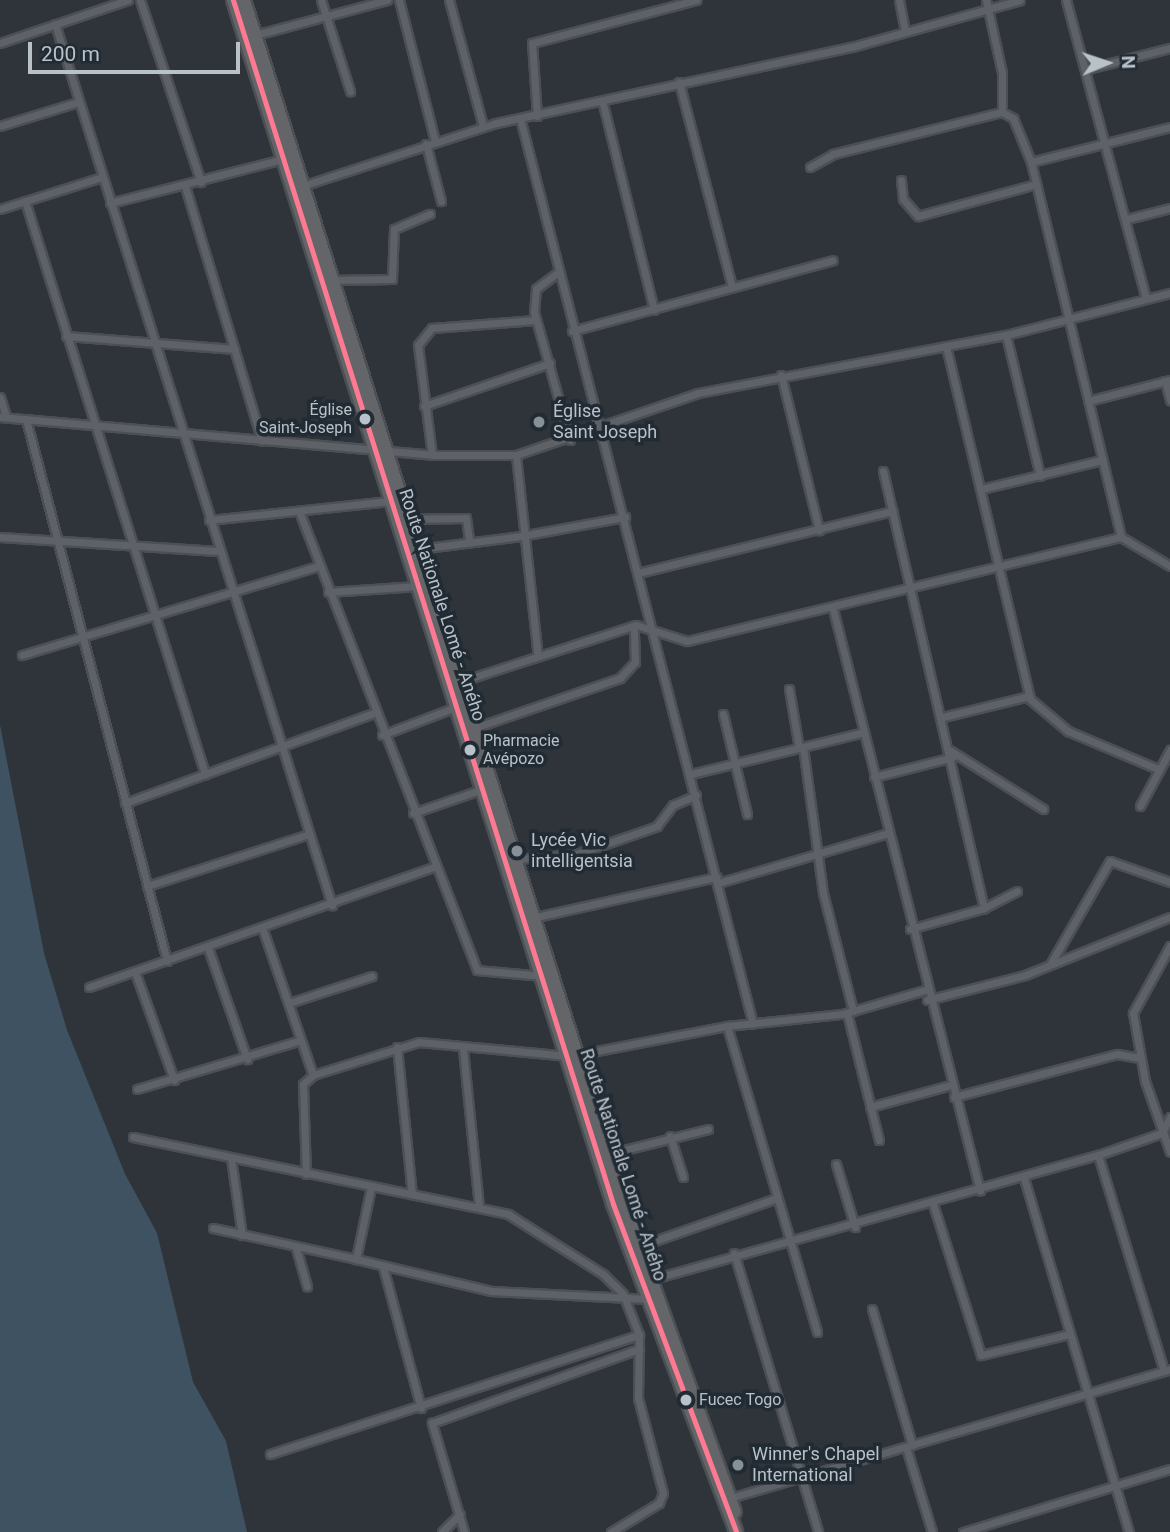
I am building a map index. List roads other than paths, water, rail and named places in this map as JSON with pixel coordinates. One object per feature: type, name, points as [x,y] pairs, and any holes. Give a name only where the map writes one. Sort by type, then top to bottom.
[{"type":"highway","name":"Route Nationale Lomé - Aného","points":[[233,0],[279,160],[371,448],[420,586],[456,707],[544,976],[612,1153],[640,1246],[653,1279],[653,1298]]},
{"type":"highway","name":"Route Nationale Lomé - Aného","points":[[244,0],[407,519],[536,917],[575,1055],[653,1298]]},
{"type":"highway","points":[[653,1298],[652,1313],[663,1342],[726,1499],[744,1532]]},
{"type":"highway","points":[[653,1298],[736,1532]]},
{"type":"street","points":[[0,43],[128,0]]},
{"type":"street","points":[[140,0],[201,182]]},
{"type":"street","points":[[321,0],[350,91]]},
{"type":"street","points":[[255,35],[387,0]]},
{"type":"street","points":[[399,0],[435,141]]},
{"type":"street","points":[[449,0],[483,126]]},
{"type":"street","points":[[537,116],[532,43],[696,0]]},
{"type":"street","points":[[900,0],[905,31]]},
{"type":"street","points":[[986,0],[1002,73],[1002,111],[1019,127],[1031,162],[1121,537],[1170,566]]},
{"type":"street","points":[[302,186],[483,126],[603,104],[679,82],[989,11],[1020,0]]},
{"type":"street","points":[[1066,0],[1087,69],[1146,298]]},
{"type":"street","points":[[55,24],[231,594],[332,905]]},
{"type":"street","points":[[1087,69],[1170,48]]},
{"type":"street","points":[[679,82],[732,286]]},
{"type":"street","points":[[0,126],[78,102]]},
{"type":"street","points":[[603,104],[654,310]]},
{"type":"street","points":[[810,167],[833,154],[1002,111]]},
{"type":"street","points":[[520,118],[597,432],[642,572],[753,1024]]},
{"type":"street","points":[[1031,162],[1170,127]]},
{"type":"street","points":[[426,144],[442,201]]},
{"type":"street","points":[[110,203],[279,160]]},
{"type":"street","points":[[0,209],[102,177]]},
{"type":"street","points":[[901,180],[903,200],[918,216],[1036,184]]},
{"type":"street","points":[[185,186],[261,441]]},
{"type":"street","points":[[25,201],[205,774]]},
{"type":"street","points":[[1127,219],[1170,208]]},
{"type":"street","points":[[332,280],[392,279],[392,232],[430,214]]},
{"type":"street","points":[[572,331],[833,260]]},
{"type":"street","points":[[557,273],[536,289],[536,320],[570,440]]},
{"type":"street","points":[[0,397],[3,417],[432,455],[516,455],[597,432],[698,393],[782,375],[1006,335],[1170,293]]},
{"type":"street","points":[[432,455],[415,353],[432,328],[536,320]]},
{"type":"street","points":[[1006,335],[1040,476]]},
{"type":"street","points":[[66,336],[234,349]]},
{"type":"street","points":[[946,346],[1029,696],[1068,731],[1158,769]]},
{"type":"street","points":[[424,406],[550,363]]},
{"type":"street","points":[[782,375],[819,530]]},
{"type":"street","points":[[1088,401],[1168,381],[1170,400]]},
{"type":"street","points":[[26,419],[167,961]]},
{"type":"street","points":[[516,455],[521,536],[538,656]]},
{"type":"street","points":[[981,489],[1102,460]]},
{"type":"street","points":[[883,471],[952,754],[984,908]]},
{"type":"street","points":[[209,520],[389,501]]},
{"type":"street","points":[[299,511],[382,735],[477,970],[544,976]]},
{"type":"street","points":[[642,572],[893,511]]},
{"type":"street","points":[[418,550],[469,540],[521,536],[625,517]]},
{"type":"street","points":[[407,519],[466,518],[469,540]]},
{"type":"street","points":[[0,537],[218,551]]},
{"type":"street","points":[[459,682],[634,626],[655,628],[687,641],[1000,570],[1121,537]]},
{"type":"street","points":[[22,655],[157,617],[319,566]]},
{"type":"street","points":[[328,592],[420,586]]},
{"type":"street","points":[[833,609],[925,990],[980,1191]]},
{"type":"street","points":[[474,728],[620,678],[635,662],[634,626]]},
{"type":"street","points":[[789,690],[801,747],[817,854],[879,1140]]},
{"type":"street","points":[[943,717],[1029,696]]},
{"type":"street","points":[[382,735],[456,707]]},
{"type":"street","points":[[125,803],[374,713]]},
{"type":"street","points":[[723,714],[747,814]]},
{"type":"street","points":[[691,774],[864,732]]},
{"type":"street","points":[[1140,806],[1170,750]]},
{"type":"street","points":[[874,777],[952,754],[1043,809]]},
{"type":"street","points":[[413,813],[483,789]]},
{"type":"street","points":[[516,859],[576,854],[632,835],[696,795]]},
{"type":"street","points":[[536,917],[718,880],[888,833]]},
{"type":"street","points":[[147,886],[309,834]]},
{"type":"street","points":[[1051,962],[1110,861],[1170,882]]},
{"type":"street","points":[[89,987],[263,930],[436,866]]},
{"type":"street","points":[[910,929],[984,908],[1017,891]]},
{"type":"street","points":[[928,1000],[1051,962],[1170,917]]},
{"type":"street","points":[[263,930],[313,1075]]},
{"type":"street","points":[[1170,946],[1133,1013],[1140,1058],[1170,1153]]},
{"type":"street","points":[[208,948],[247,1059]]},
{"type":"street","points":[[135,972],[174,1080]]},
{"type":"street","points":[[289,1003],[372,976]]},
{"type":"street","points":[[306,1174],[303,1084],[313,1075],[397,1047],[429,1043],[463,1049],[575,1055],[727,1026],[850,1012],[925,990]]},
{"type":"street","points":[[727,1026],[817,1332]]},
{"type":"street","points":[[136,1089],[247,1059],[301,1040]]},
{"type":"street","points":[[397,1047],[412,1194]]},
{"type":"street","points":[[463,1049],[479,1207]]},
{"type":"street","points":[[954,1097],[1117,1054],[1140,1058]]},
{"type":"street","points":[[870,1108],[951,1085]]},
{"type":"street","points":[[653,1279],[789,1238],[855,1227],[1098,1155],[1162,1133],[1170,1118]]},
{"type":"street","points":[[612,1153],[670,1136],[708,1129]]},
{"type":"street","points":[[670,1136],[683,1177]]},
{"type":"street","points":[[133,1137],[508,1214],[556,1242],[623,1294],[639,1335],[641,1418],[663,1493],[659,1503],[611,1532]]},
{"type":"street","points":[[726,1499],[1088,1396],[1167,1370],[1098,1155]]},
{"type":"street","points":[[231,1158],[242,1235]]},
{"type":"street","points":[[836,1164],[855,1227]]},
{"type":"street","points":[[1024,1178],[1129,1532]]},
{"type":"street","points":[[356,1259],[371,1186]]},
{"type":"street","points":[[640,1246],[777,1198]]},
{"type":"street","points":[[933,1204],[981,1355],[1069,1334]]},
{"type":"street","points":[[213,1228],[491,1291],[623,1294],[653,1298]]},
{"type":"street","points":[[296,1248],[307,1286]]},
{"type":"street","points":[[734,1253],[818,1532]]},
{"type":"street","points":[[383,1267],[421,1408]]},
{"type":"street","points":[[872,1309],[932,1532]]},
{"type":"street","points":[[270,1454],[421,1408],[639,1335]]},
{"type":"street","points":[[464,1532],[432,1423],[639,1349]]},
{"type":"street","points":[[963,1532],[1170,1469]]},
{"type":"street","points":[[442,1532],[460,1514]]},
{"type":"water","points":[[0,725],[44,953],[67,1030],[125,1174],[157,1233],[193,1382],[226,1441],[247,1532],[0,1532]]},
{"type":"place","name":"Église Saint-Joseph","points":[[365,419]]},
{"type":"place","name":"Église Saint Joseph","points":[[539,422]]},
{"type":"place","name":"Pharmacie Avépozo","points":[[470,750]]},
{"type":"place","name":"Lycée Vic intelligentsia","points":[[517,851]]},
{"type":"place","name":"Fucec Togo","points":[[686,1400]]},
{"type":"place","name":"Winner's Chapel International","points":[[738,1465]]}]
